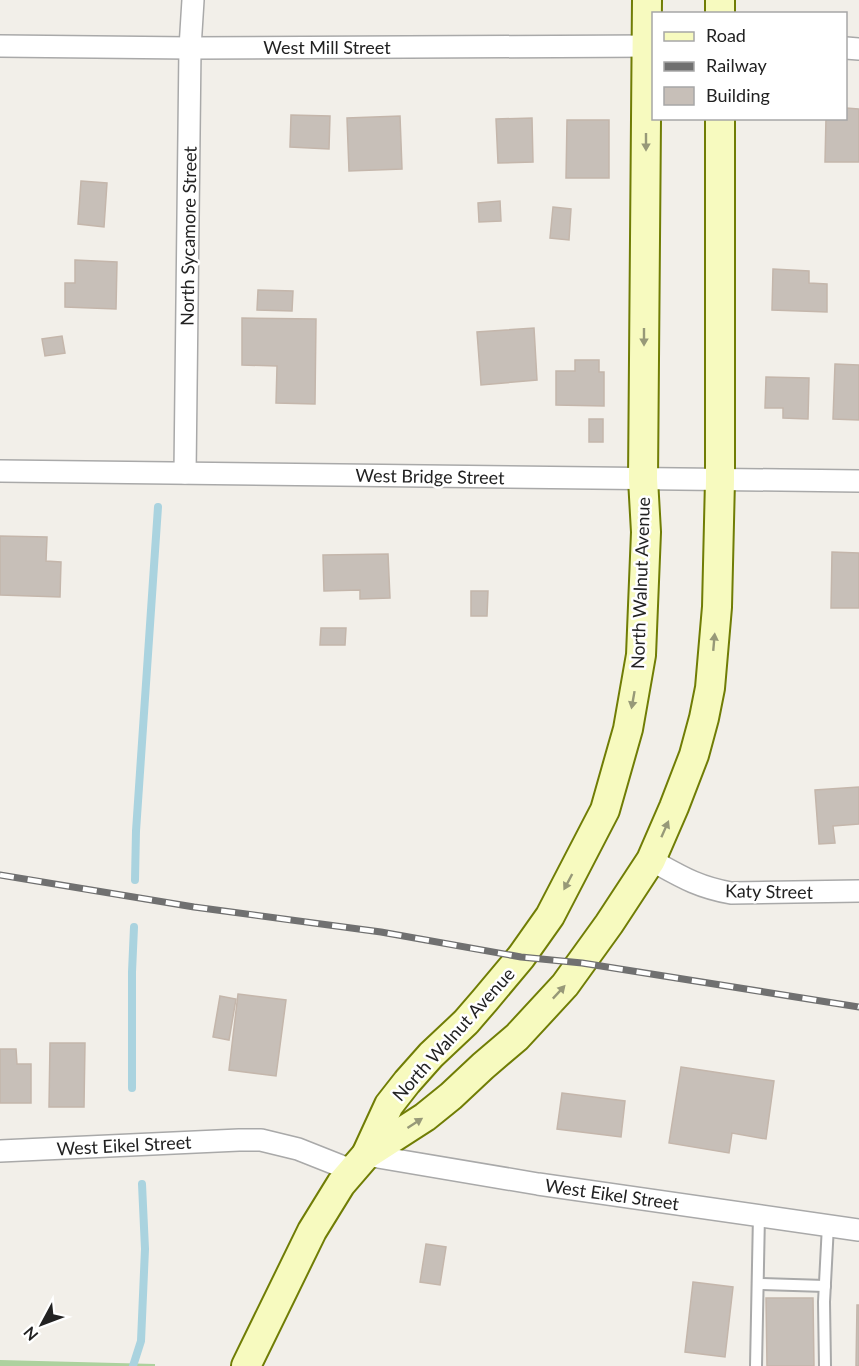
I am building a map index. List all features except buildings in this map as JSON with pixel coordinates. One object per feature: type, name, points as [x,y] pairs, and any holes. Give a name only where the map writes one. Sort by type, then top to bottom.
[{"type":"main road","name":"North Walnut Avenue","points":[[252,1354],[312,1231],[341,1184],[359,1163],[389,1105],[406,1082],[466,1022],[522,957],[550,916],[605,810],[628,729],[641,655],[646,532],[643,479],[650,46],[646,0]]},
{"type":"main road","name":"North Walnut Avenue","points":[[359,1163],[451,1096],[517,1037],[565,985],[651,860],[694,755],[710,688],[717,607],[720,480],[720,120]]},
{"type":"street","name":"North Sycamore Street","points":[[185,473],[190,48],[193,0]]},
{"type":"street","name":"West Mill Street","points":[[0,46],[190,48],[650,46]]},
{"type":"street","name":"West Bridge Street","points":[[0,471],[859,481]]},
{"type":"street","name":"Katy Street","points":[[651,860],[692,882],[710,889],[731,893],[859,891]]},
{"type":"street","name":"West Eikel Street","points":[[0,1151],[261,1140],[359,1163],[538,1184],[859,1230]]},
{"type":"lane","points":[[756,1366],[759,1215]]},
{"type":"lane","points":[[825,1366],[828,1225]]},
{"type":"lane","points":[[758,1284],[825,1286]]},
{"type":"green space","points":[[0,1360],[155,1364],[155,1366],[0,1366]]},
{"type":"waterway","points":[[135,880],[136,831],[158,507]]},
{"type":"waterway","points":[[132,1088],[134,927]]},
{"type":"waterway","points":[[133,1366],[141,1341],[145,1249],[142,1184]]},
{"type":"railway","points":[[0,875],[194,907],[381,932],[521,957],[582,963],[859,1007]]}]
